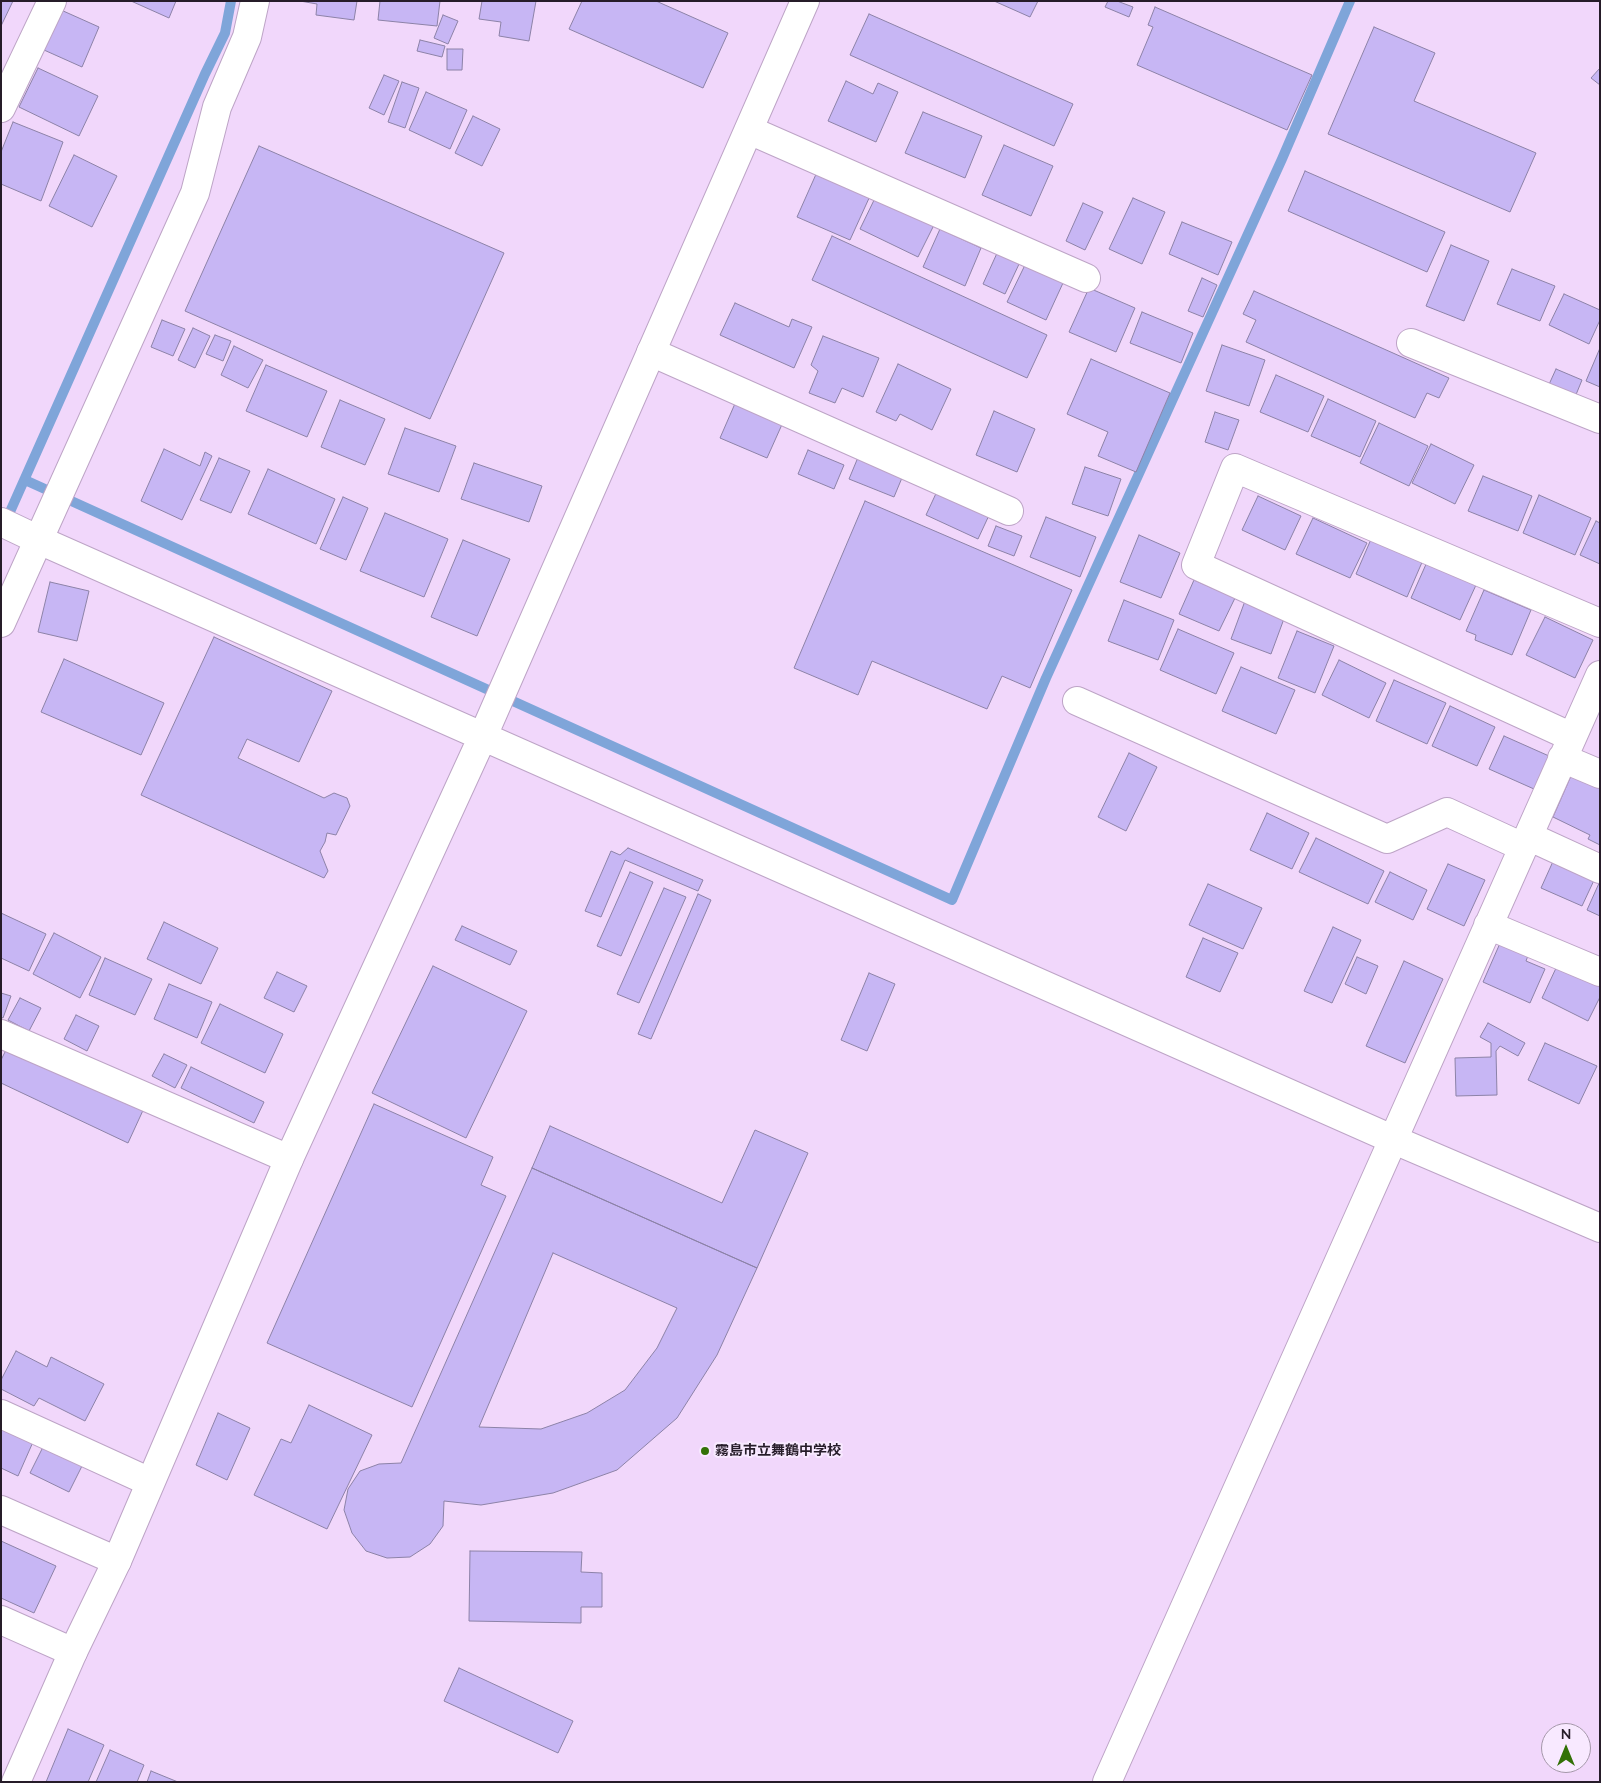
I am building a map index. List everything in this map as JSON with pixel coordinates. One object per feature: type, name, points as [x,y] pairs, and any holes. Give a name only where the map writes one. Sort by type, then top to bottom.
[{"type":"street","points":[[1,108],[52,1]]},
{"type":"street","points":[[1,623],[33,537],[195,194],[217,107],[247,37],[255,1]]},
{"type":"street","points":[[16,1782],[73,1652],[117,1561],[289,1159],[483,736],[805,1]]},
{"type":"street","points":[[749,130],[1086,278]]},
{"type":"street","points":[[1411,342],[1600,419]]},
{"type":"street","points":[[650,352],[1009,511]]},
{"type":"street","points":[[1600,623],[1234,468],[1196,564],[1567,748],[1600,774]]},
{"type":"street","points":[[1,522],[1392,1139],[1600,1228]]},
{"type":"street","points":[[1107,1782],[1392,1139],[1599,679]]},
{"type":"street","points":[[1077,701],[1387,839],[1448,812],[1600,869]]},
{"type":"street","points":[[1488,925],[1600,972]]},
{"type":"street","points":[[1,1034],[289,1159]]},
{"type":"street","points":[[1,1414],[150,1482]]},
{"type":"street","points":[[1,1510],[117,1561]]},
{"type":"street","points":[[1,1620],[73,1652]]},
{"type":"building","points":[[1,1],[13,1],[1,26]]},
{"type":"building","points":[[131,1],[176,1],[169,18]]},
{"type":"building","points":[[300,1],[357,1],[354,20],[316,15],[317,4]]},
{"type":"building","points":[[380,1],[440,1],[437,26],[378,20]]},
{"type":"building","points":[[482,1],[536,1],[529,41],[499,36],[501,22],[479,19]]},
{"type":"building","points":[[582,1],[656,1],[728,33],[703,88],[569,29]]},
{"type":"building","points":[[994,1],[1038,1],[1030,17]]},
{"type":"building","points":[[1108,1],[1117,1],[1133,7],[1129,17],[1105,7]]},
{"type":"building","points":[[1155,7],[1312,75],[1287,130],[1137,65],[1153,27],[1148,25]]},
{"type":"building","points":[[61,10],[99,27],[82,67],[44,50]]},
{"type":"building","points":[[869,14],[1073,104],[1054,146],[850,55]]},
{"type":"building","points":[[443,15],[458,21],[448,44],[434,38]]},
{"type":"building","points":[[1374,27],[1435,53],[1414,101],[1536,153],[1510,212],[1328,134]]},
{"type":"building","points":[[420,40],[445,46],[442,57],[417,51]]},
{"type":"building","points":[[447,49],[463,49],[462,70],[447,70]]},
{"type":"building","points":[[38,68],[98,96],[79,136],[19,107]]},
{"type":"building","points":[[1600,68],[1600,85],[1591,78]]},
{"type":"building","points":[[384,75],[399,81],[384,115],[369,108]]},
{"type":"building","points":[[846,81],[873,94],[878,83],[898,92],[876,142],[828,121]]},
{"type":"building","points":[[402,82],[419,88],[405,128],[388,122]]},
{"type":"building","points":[[426,92],[467,110],[450,149],[409,130]]},
{"type":"building","points":[[923,112],[982,136],[965,178],[905,153]]},
{"type":"building","points":[[473,116],[500,129],[482,166],[455,153]]},
{"type":"building","points":[[13,122],[63,142],[41,201],[1,184],[1,152]]},
{"type":"building","points":[[1004,145],[1053,166],[1031,216],[982,195]]},
{"type":"building","points":[[259,146],[504,253],[430,419],[185,311]]},
{"type":"building","points":[[74,155],[117,176],[92,227],[49,206]]},
{"type":"building","points":[[1305,171],[1445,232],[1427,272],[1288,211]]},
{"type":"building","points":[[817,172],[870,196],[850,240],[797,217]]},
{"type":"building","points":[[877,194],[935,223],[918,257],[860,229]]},
{"type":"building","points":[[1133,198],[1165,212],[1142,264],[1109,249]]},
{"type":"building","points":[[1083,203],[1103,212],[1085,250],[1066,241]]},
{"type":"building","points":[[1182,222],[1232,242],[1218,275],[1169,254]]},
{"type":"building","points":[[940,229],[981,248],[965,286],[923,267]]},
{"type":"building","points":[[832,236],[1047,335],[1027,378],[812,280]]},
{"type":"building","points":[[1451,245],[1489,261],[1464,321],[1426,306]]},
{"type":"building","points":[[998,251],[1020,262],[1005,294],[983,284]]},
{"type":"building","points":[[1025,265],[1063,283],[1046,320],[1007,302]]},
{"type":"building","points":[[1512,269],[1555,286],[1540,321],[1497,304]]},
{"type":"building","points":[[1202,278],[1217,285],[1203,317],[1188,311]]},
{"type":"building","points":[[1089,288],[1135,308],[1116,352],[1069,332]]},
{"type":"building","points":[[1254,291],[1449,378],[1439,398],[1427,393],[1415,418],[1246,342],[1256,320],[1243,314]]},
{"type":"building","points":[[1564,294],[1600,310],[1600,320],[1589,344],[1549,325]]},
{"type":"building","points":[[735,303],[789,327],[792,319],[812,327],[794,368],[720,335]]},
{"type":"building","points":[[1142,312],[1193,333],[1181,363],[1130,343]]},
{"type":"building","points":[[162,320],[185,329],[173,356],[151,347]]},
{"type":"building","points":[[193,328],[210,336],[195,368],[178,360]]},
{"type":"building","points":[[215,335],[231,341],[223,361],[206,354]]},
{"type":"building","points":[[823,336],[879,358],[863,397],[842,388],[835,403],[809,393],[818,371],[811,365]]},
{"type":"building","points":[[1222,345],[1265,360],[1249,406],[1206,391]]},
{"type":"building","points":[[234,346],[263,360],[248,388],[221,375]]},
{"type":"building","points":[[1600,348],[1600,387],[1586,381]]},
{"type":"building","points":[[1091,359],[1170,393],[1136,472],[1098,456],[1108,432],[1067,414]]},
{"type":"building","points":[[898,364],[951,389],[932,430],[900,414],[896,421],[876,412]]},
{"type":"building","points":[[266,365],[327,391],[307,437],[246,411]]},
{"type":"building","points":[[1556,369],[1582,380],[1573,402],[1546,391]]},
{"type":"building","points":[[1276,375],[1324,396],[1308,432],[1260,412]]},
{"type":"building","points":[[737,399],[784,420],[767,458],[720,438]]},
{"type":"building","points":[[1328,399],[1376,421],[1360,457],[1311,436]]},
{"type":"building","points":[[340,400],[385,419],[365,465],[321,447]]},
{"type":"building","points":[[994,411],[1035,429],[1017,472],[976,455]]},
{"type":"building","points":[[1215,412],[1239,420],[1228,450],[1205,442]]},
{"type":"building","points":[[1379,423],[1428,446],[1409,486],[1360,463]]},
{"type":"building","points":[[405,428],[456,446],[439,492],[388,474]]},
{"type":"building","points":[[1431,444],[1474,465],[1455,504],[1412,483]]},
{"type":"building","points":[[164,449],[200,466],[205,452],[212,456],[182,520],[141,501]]},
{"type":"building","points":[[808,450],[844,465],[834,489],[798,474]]},
{"type":"building","points":[[859,455],[904,473],[894,497],[849,479]]},
{"type":"building","points":[[219,458],[250,471],[231,513],[200,500]]},
{"type":"building","points":[[474,463],[542,486],[529,522],[461,499]]},
{"type":"building","points":[[1085,467],[1121,479],[1108,516],[1072,504]]},
{"type":"building","points":[[268,469],[335,499],[316,544],[248,514]]},
{"type":"building","points":[[1483,476],[1532,496],[1518,531],[1468,511]]},
{"type":"building","points":[[939,487],[991,511],[978,539],[926,515]]},
{"type":"building","points":[[1539,495],[1591,518],[1575,555],[1523,533]]},
{"type":"building","points":[[1258,496],[1301,516],[1285,550],[1242,530]]},
{"type":"building","points":[[343,497],[368,508],[346,560],[320,549]]},
{"type":"building","points":[[865,501],[1072,590],[1030,688],[1002,676],[987,709],[872,661],[858,695],[794,668]]},
{"type":"building","points":[[385,513],[448,539],[424,597],[360,571]]},
{"type":"building","points":[[1046,517],[1096,537],[1080,577],[1030,557]]},
{"type":"building","points":[[1313,518],[1367,543],[1350,578],[1296,554]]},
{"type":"building","points":[[1596,521],[1600,523],[1600,564],[1580,555]]},
{"type":"building","points":[[996,526],[1022,536],[1014,556],[988,546]]},
{"type":"building","points":[[1139,535],[1180,553],[1161,598],[1120,582]]},
{"type":"building","points":[[1372,537],[1423,560],[1407,597],[1356,574]]},
{"type":"building","points":[[463,540],[510,559],[477,636],[431,617]]},
{"type":"building","points":[[1427,562],[1476,585],[1460,620],[1411,598]]},
{"type":"building","points":[[1194,580],[1235,598],[1219,631],[1179,614]]},
{"type":"building","points":[[50,582],[89,591],[77,641],[38,632]]},
{"type":"building","points":[[1484,590],[1531,610],[1512,655],[1475,640],[1476,635],[1466,631]]},
{"type":"building","points":[[1124,600],[1174,620],[1158,660],[1108,641]]},
{"type":"building","points":[[1245,601],[1285,616],[1271,654],[1231,639]]},
{"type":"building","points":[[1545,617],[1593,640],[1575,678],[1526,655]]},
{"type":"building","points":[[1178,629],[1234,653],[1216,694],[1160,670]]},
{"type":"building","points":[[1297,631],[1334,646],[1315,693],[1278,678]]},
{"type":"building","points":[[214,637],[332,691],[299,762],[247,739],[238,758],[324,798],[334,793],[347,798],[350,806],[336,835],[327,833],[320,851],[328,871],[324,878],[141,795]]},
{"type":"building","points":[[64,659],[164,703],[141,755],[41,712]]},
{"type":"building","points":[[1339,660],[1386,683],[1369,718],[1322,695]]},
{"type":"building","points":[[1241,667],[1295,690],[1276,734],[1222,711]]},
{"type":"building","points":[[1394,680],[1446,703],[1427,744],[1376,721]]},
{"type":"building","points":[[1450,706],[1495,727],[1477,766],[1432,746]]},
{"type":"building","points":[[1504,736],[1549,756],[1534,789],[1489,769]]},
{"type":"building","points":[[1129,753],[1157,767],[1126,831],[1098,817]]},
{"type":"building","points":[[1574,769],[1600,781],[1600,845],[1588,839],[1590,835],[1553,817]]},
{"type":"building","points":[[1267,813],[1309,833],[1292,869],[1250,850]]},
{"type":"building","points":[[1316,838],[1384,871],[1368,904],[1299,872]]},
{"type":"building","points":[[628,848],[703,880],[698,891],[625,860],[601,917],[585,911],[611,851],[620,855]]},
{"type":"building","points":[[1555,857],[1596,876],[1582,906],[1541,888]]},
{"type":"building","points":[[1448,864],[1485,880],[1464,926],[1427,909]]},
{"type":"building","points":[[630,872],[653,882],[621,956],[597,946]]},
{"type":"building","points":[[1390,872],[1427,890],[1413,920],[1375,902]]},
{"type":"building","points":[[1600,881],[1600,916],[1587,910]]},
{"type":"building","points":[[1208,884],[1262,908],[1243,949],[1189,925]]},
{"type":"building","points":[[664,888],[686,897],[639,1003],[617,994]]},
{"type":"building","points":[[698,894],[711,900],[651,1039],[638,1034]]},
{"type":"building","points":[[1,913],[46,934],[29,971],[1,958]]},
{"type":"building","points":[[164,922],[218,948],[201,984],[147,959]]},
{"type":"building","points":[[462,926],[517,951],[510,965],[455,940]]},
{"type":"building","points":[[1333,927],[1361,940],[1332,1003],[1304,991]]},
{"type":"building","points":[[54,933],[101,957],[80,998],[33,974]]},
{"type":"building","points":[[1203,938],[1238,953],[1220,992],[1186,977]]},
{"type":"building","points":[[1501,941],[1529,953],[1526,961],[1545,969],[1530,1003],[1483,982]]},
{"type":"building","points":[[1357,957],[1378,966],[1366,994],[1345,984]]},
{"type":"building","points":[[105,958],[152,979],[135,1015],[89,995]]},
{"type":"building","points":[[1404,961],[1443,979],[1405,1063],[1366,1046]]},
{"type":"building","points":[[433,966],[527,1011],[466,1138],[372,1093]]},
{"type":"building","points":[[1557,966],[1600,986],[1600,997],[1588,1021],[1542,998]]},
{"type":"building","points":[[277,972],[307,986],[294,1012],[264,998]]},
{"type":"building","points":[[869,973],[895,984],[867,1051],[841,1040]]},
{"type":"building","points":[[169,984],[212,1002],[197,1038],[154,1019]]},
{"type":"building","points":[[1,993],[11,996],[3,1018],[1,1017]]},
{"type":"building","points":[[20,998],[41,1008],[29,1031],[8,1020]]},
{"type":"building","points":[[220,1004],[283,1034],[265,1073],[201,1043]]},
{"type":"building","points":[[76,1015],[99,1026],[87,1051],[64,1039]]},
{"type":"building","points":[[1488,1023],[1525,1043],[1518,1056],[1500,1046],[1496,1051],[1497,1095],[1456,1096],[1455,1058],[1491,1057],[1491,1043],[1480,1037]]},
{"type":"building","points":[[10,1042],[145,1106],[128,1143],[1,1083],[1,1060]]},
{"type":"building","points":[[1545,1043],[1597,1066],[1579,1104],[1528,1080]]},
{"type":"building","points":[[164,1054],[187,1065],[175,1088],[152,1076]]},
{"type":"building","points":[[191,1067],[264,1102],[254,1123],[181,1088]]},
{"type":"building","points":[[374,1104],[493,1157],[481,1185],[506,1196],[412,1407],[267,1343]]},
{"type":"building","points":[[550,1126],[722,1203],[755,1130],[808,1153],[757,1268],[532,1168]]},
{"type":"building","points":[[532,1168],[757,1268],[717,1355],[677,1418],[617,1470],[553,1493],[481,1505],[444,1501],[443,1526],[430,1544],[410,1557],[387,1558],[366,1551],[352,1533],[344,1510],[348,1489],[360,1471],[379,1464],[401,1463]],"holes":[[[553,1253],[677,1308],[657,1348],[625,1390],[587,1413],[541,1429],[479,1427]]]},
{"type":"building","points":[[16,1351],[47,1367],[51,1357],[104,1384],[85,1421],[39,1398],[34,1406],[1,1389],[1,1380]]},
{"type":"building","points":[[309,1405],[372,1435],[327,1529],[254,1495],[281,1439],[291,1443]]},
{"type":"building","points":[[218,1413],[250,1428],[227,1480],[196,1465]]},
{"type":"building","points":[[1,1428],[33,1442],[18,1476],[1,1468]]},
{"type":"building","points":[[44,1445],[83,1464],[69,1492],[30,1473]]},
{"type":"building","points":[[1,1541],[56,1566],[34,1613],[1,1598]]},
{"type":"building","points":[[470,1551],[582,1552],[581,1572],[602,1573],[602,1607],[581,1607],[581,1623],[469,1621]]},
{"type":"building","points":[[459,1668],[573,1721],[558,1753],[444,1701]]},
{"type":"building","points":[[68,1729],[104,1745],[88,1782],[46,1782]]},
{"type":"building","points":[[110,1750],[144,1765],[137,1782],[96,1782]]},
{"type":"building","points":[[151,1771],[178,1782],[147,1782]]},
{"type":"waterway","points":[[5,523],[225,33],[231,1]]},
{"type":"waterway","points":[[25,480],[952,900],[1046,678],[1282,159],[1350,1]]},
{"type":"place","name":"霧島市立舞鶴中学校","points":[[705,1451]]}]
